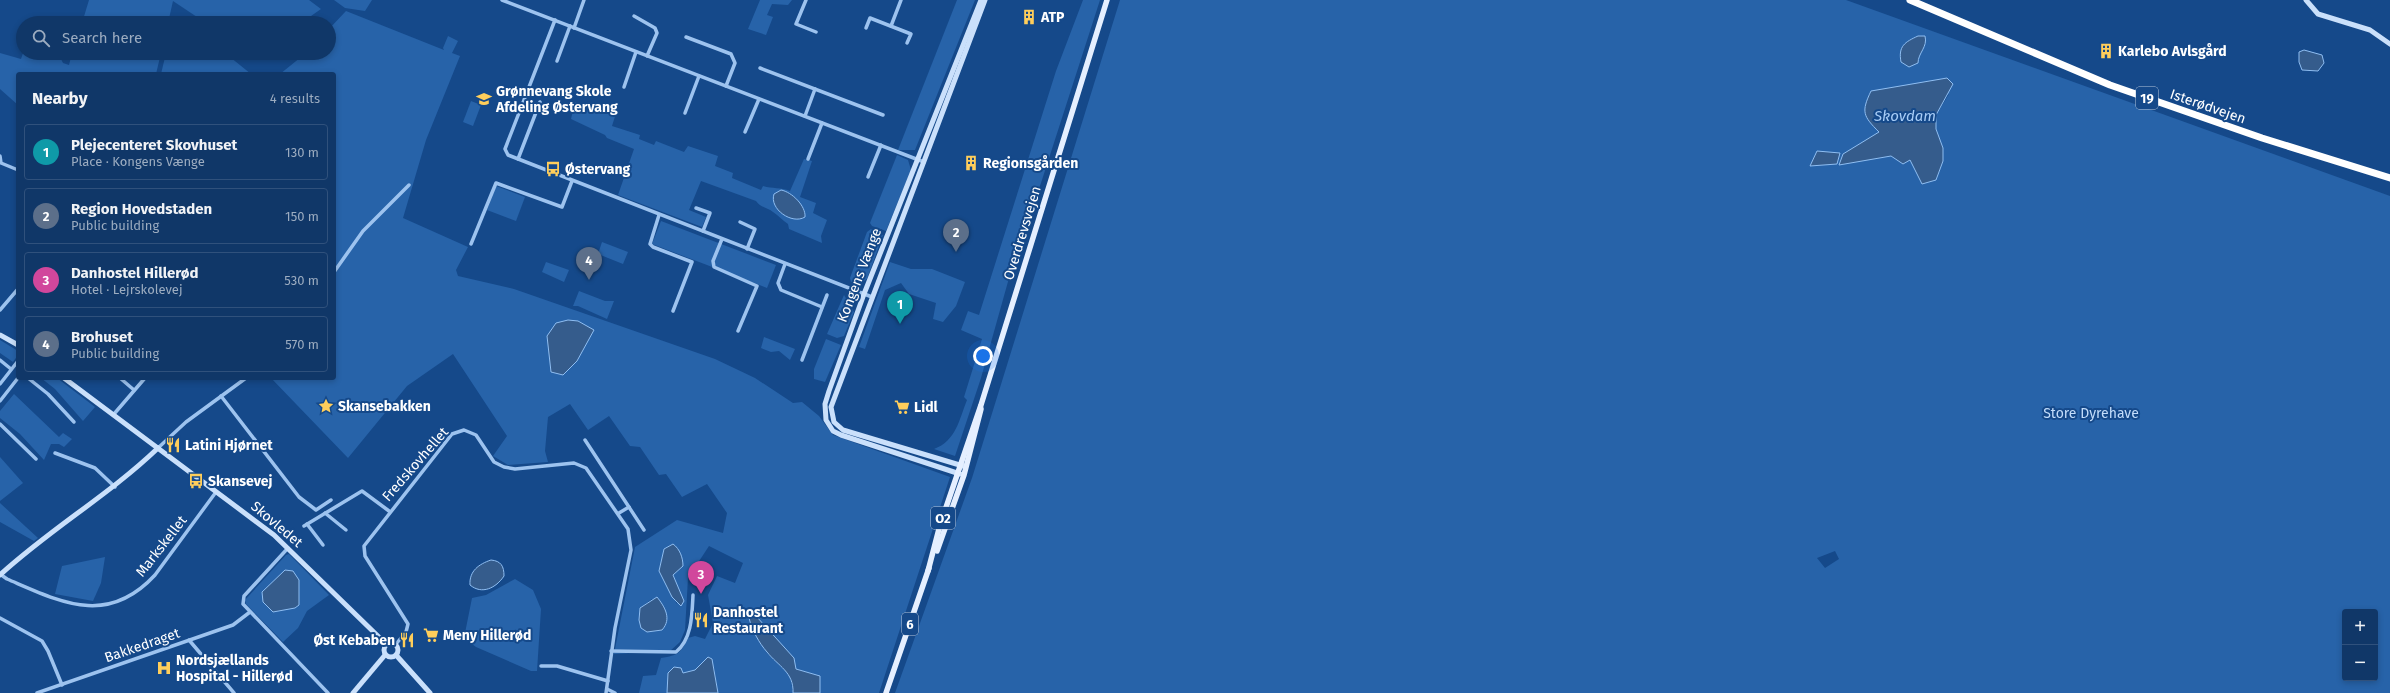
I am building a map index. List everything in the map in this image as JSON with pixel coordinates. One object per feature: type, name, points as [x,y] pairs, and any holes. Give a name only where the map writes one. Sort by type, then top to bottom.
[{"type":"highway","name":"Isterødvejen","points":[[1910,0],[2110,85],[2262,138],[2390,178]]},
{"type":"main road","name":"Overdrevsvejen","points":[[886,693],[928,571],[957,473],[982,404],[1107,0]]},
{"type":"main road","name":"Overdrevsvejen","points":[[928,571],[947,527],[964,475],[975,440],[982,404]]},
{"type":"street","points":[[502,0],[924,162]]},
{"type":"street","points":[[557,61],[584,0]]},
{"type":"street","points":[[806,0],[796,24],[816,32]]},
{"type":"street","points":[[891,26],[901,0]]},
{"type":"street","name":"Kongens Vænge","points":[[964,475],[841,435],[833,431],[826,420],[825,404],[864,294],[981,0]]},
{"type":"street","name":"Kongens Vænge","points":[[966,467],[843,430],[834,422],[831,407],[985,0]]},
{"type":"street","points":[[2306,0],[2318,14],[2370,30],[2390,44]]},
{"type":"street","points":[[634,16],[655,28],[657,33],[647,56]]},
{"type":"street","points":[[866,28],[870,18],[911,34],[907,43]]},
{"type":"street","points":[[555,20],[505,149],[508,155],[703,231],[722,240],[872,297]]},
{"type":"street","points":[[686,37],[730,54],[735,63],[726,86]]},
{"type":"street","points":[[624,87],[636,52]]},
{"type":"street","points":[[760,68],[884,115]]},
{"type":"street","points":[[685,113],[699,76]]},
{"type":"street","points":[[804,116],[815,89]]},
{"type":"street","points":[[745,132],[759,99]]},
{"type":"street","points":[[518,159],[540,102]]},
{"type":"street","points":[[808,159],[822,123]]},
{"type":"street","points":[[868,176],[880,145]]},
{"type":"street","points":[[0,156],[0,163],[16,169]]},
{"type":"street","points":[[471,244],[496,183],[562,207],[572,181]]},
{"type":"street","points":[[336,269],[363,231],[409,185]]},
{"type":"street","points":[[696,208],[710,213],[703,231]]},
{"type":"street","points":[[659,215],[650,244],[653,248],[692,262],[673,311]]},
{"type":"street","points":[[740,222],[755,229],[747,249]]},
{"type":"street","points":[[722,240],[713,261],[714,267],[757,286],[738,331]]},
{"type":"street","points":[[785,264],[778,283],[781,290],[822,307]]},
{"type":"street","points":[[0,310],[16,291]]},
{"type":"street","points":[[802,360],[827,295]]},
{"type":"street","points":[[0,335],[16,344]]},
{"type":"street","points":[[0,360],[11,369]]},
{"type":"street","points":[[0,384],[16,363]]},
{"type":"street","points":[[0,401],[16,380]]},
{"type":"street","points":[[30,380],[48,394],[74,422]]},
{"type":"street","name":"Skovledet","points":[[67,380],[114,414],[288,548],[386,644]]},
{"type":"street","points":[[122,380],[134,390]]},
{"type":"street","points":[[114,414],[143,380]]},
{"type":"street","points":[[0,574],[50,534],[115,487],[186,422],[243,380]]},
{"type":"street","points":[[221,396],[300,496],[316,510],[331,500]]},
{"type":"street","points":[[0,424],[36,458]]},
{"type":"street","name":"Fredskovhellet","points":[[396,644],[406,632],[408,624],[365,556],[364,551],[366,541],[452,434],[464,430],[476,436],[494,462],[504,467],[515,469],[574,463],[582,466],[592,473],[628,529],[631,550],[611,651],[606,691]]},
{"type":"street","points":[[585,440],[644,530]]},
{"type":"street","points":[[55,452],[95,468],[115,487]]},
{"type":"street","points":[[323,545],[306,525],[362,491],[389,511]]},
{"type":"street","name":"Markskellet","points":[[0,574],[7,579],[66,603],[94,606],[123,599],[146,585],[155,575],[216,492]]},
{"type":"street","points":[[619,513],[629,507]]},
{"type":"street","points":[[325,513],[346,530]]},
{"type":"street","points":[[288,548],[244,596],[243,604],[328,693]]},
{"type":"street","points":[[611,651],[676,652],[682,646],[692,622],[693,595]]},
{"type":"street","name":"Bakkedraget","points":[[38,693],[233,624],[250,612]]},
{"type":"street","points":[[0,618],[42,641],[48,651],[62,685]]},
{"type":"street","points":[[189,640],[234,693]]},
{"type":"street","points":[[385,655],[383,650],[386,644],[391,642],[396,644],[398,650],[396,655]]},
{"type":"street","points":[[385,655],[390,657],[396,655]]},
{"type":"street","points":[[353,693],[385,655]]},
{"type":"street","points":[[396,655],[430,693]]},
{"type":"street","points":[[541,666],[557,666],[608,681]]},
{"type":"street","points":[[606,691],[615,693]]},
{"type":"green space","points":[[89,0],[309,0],[321,9],[311,16],[196,16],[173,1],[170,16],[84,16]]},
{"type":"green space","points":[[334,0],[372,0],[365,11],[345,8]]},
{"type":"green space","points":[[760,0],[792,0],[788,5],[772,4],[767,15],[773,17],[766,35],[748,29]]},
{"type":"green space","points":[[957,0],[975,0],[915,150],[898,150]]},
{"type":"green space","points":[[1083,0],[1100,0],[1041,183],[1018,246],[981,378],[955,456],[934,449],[947,441],[956,429],[967,400],[964,397],[982,339],[961,330],[968,311],[979,315],[1056,71]]},
{"type":"green space","name":"Store Dyrehave","points":[[1120,0],[1846,0],[2390,196],[2390,693],[895,693],[972,478]],"holes":[[[1949,94],[1936,115],[1936,129],[1943,148],[1943,161],[1936,180],[1910,160],[1903,164],[1891,156],[1839,164],[1843,154]],[[1835,551],[1839,559],[1825,568],[1817,558]]]},
{"type":"green space","points":[[346,11],[444,50],[443,48],[448,36],[458,41],[452,53],[460,56],[426,140],[403,218],[468,247],[456,270],[458,276],[514,289],[715,359],[755,378],[793,403],[802,402],[819,416],[833,435],[950,477],[879,693],[820,693],[820,676],[796,669],[788,654],[779,642],[767,633],[751,626],[767,653],[790,675],[793,693],[718,693],[714,667],[703,662],[695,670],[682,673],[667,693],[639,693],[643,676],[656,675],[661,658],[675,655],[681,651],[688,638],[695,636],[705,639],[713,623],[708,595],[717,576],[735,583],[743,563],[709,546],[688,578],[685,630],[680,642],[670,651],[614,654],[635,547],[677,520],[723,533],[727,513],[707,484],[682,497],[666,474],[659,475],[640,447],[630,446],[609,416],[588,430],[570,404],[548,417],[545,451],[548,462],[508,465],[493,456],[507,436],[453,354],[407,386],[348,458],[273,380],[336,380],[336,72],[282,72],[297,60],[336,60],[336,22]],"holes":[[[673,544],[680,553],[683,566],[673,575],[680,592],[677,604],[659,571],[664,549]],[[652,599],[667,617],[666,625],[662,630],[647,632],[639,620],[640,608]]]},
{"type":"green space","points":[[0,53],[16,58],[16,60],[62,60],[63,63],[69,65],[70,60],[159,60],[156,72],[16,72],[16,103],[0,89]]},
{"type":"green space","points":[[164,60],[234,60],[249,72],[161,72]]},
{"type":"green space","points":[[471,101],[481,105],[473,126],[463,122]]},
{"type":"green space","points":[[575,102],[603,113],[605,105],[617,110],[612,126],[640,135],[639,139],[654,145],[656,141],[684,152],[688,146],[718,156],[715,166],[733,173],[732,178],[761,190],[763,186],[790,191],[804,159],[812,161],[800,197],[816,203],[813,213],[827,220],[821,236],[822,243],[789,229],[788,224],[771,210],[760,205],[756,201],[701,181],[689,210],[706,217],[702,227],[618,195],[634,149],[607,138],[605,135],[571,119]]},
{"type":"green space","points":[[897,155],[908,160],[911,170],[886,231],[872,226],[870,223]]},
{"type":"green space","points":[[496,186],[525,197],[516,221],[487,210]]},
{"type":"green space","points":[[661,221],[776,265],[767,288],[652,244]]},
{"type":"green space","points":[[871,229],[883,235],[867,279],[861,283],[851,282],[850,278],[867,232]]},
{"type":"green space","points":[[602,242],[628,252],[623,264],[598,254]]},
{"type":"green space","points":[[546,262],[569,270],[564,282],[542,272]]},
{"type":"green space","points":[[890,262],[911,269],[932,269],[965,282],[956,306],[943,322],[933,319],[936,303],[909,294],[901,283],[885,290],[865,349],[859,347]]},
{"type":"green space","points":[[579,291],[605,301],[614,301],[607,319],[578,306],[573,306]]},
{"type":"green space","points":[[844,295],[854,312],[844,336],[837,338],[827,334]]},
{"type":"green space","points":[[764,337],[795,349],[790,360],[779,351],[771,352],[761,348]]},
{"type":"green space","points":[[826,339],[841,345],[825,382],[814,379],[814,369]]},
{"type":"green space","points":[[0,340],[16,350],[16,358],[13,362],[0,353]]},
{"type":"green space","points":[[44,380],[60,380],[95,407],[83,421],[55,389]]},
{"type":"green space","points":[[14,394],[59,437],[63,433],[72,439],[64,447],[59,444],[51,444],[44,460],[20,434],[0,418],[0,411]]},
{"type":"green space","points":[[0,457],[23,483],[0,501]]},
{"type":"green space","points":[[0,503],[38,538],[34,541],[0,522]]},
{"type":"green space","points":[[289,554],[329,595],[307,611],[298,628],[283,642],[246,604],[245,600],[286,555]]},
{"type":"green space","points":[[105,557],[101,583],[93,601],[55,594],[62,566]]},
{"type":"green space","points":[[515,579],[533,590],[541,609],[537,671],[531,671],[476,647],[464,638],[472,598],[486,595]]},
{"type":"water","points":[[1918,36],[1925,36],[1926,40],[1924,47],[1918,59],[1918,63],[1909,67],[1901,62],[1900,57],[1902,48],[1909,40]]},
{"type":"water","points":[[2304,50],[2322,55],[2324,63],[2318,71],[2302,70],[2299,62],[2299,52]]},
{"type":"water","name":"Skovdam","points":[[1947,78],[1953,84],[1936,115],[1936,129],[1943,148],[1943,161],[1936,180],[1922,184],[1910,160],[1903,164],[1891,156],[1839,165],[1843,154],[1879,132],[1867,118],[1865,113],[1866,104],[1871,91]]},
{"type":"water","points":[[1817,151],[1840,153],[1837,164],[1810,166]]},
{"type":"water","points":[[781,190],[798,200],[803,208],[805,217],[794,219],[778,210],[773,200],[774,194]]},
{"type":"water","points":[[568,320],[578,321],[594,330],[577,361],[563,375],[551,372],[547,336],[556,323]]},
{"type":"water","points":[[673,544],[679,551],[683,563],[683,566],[673,575],[684,601],[681,606],[672,597],[659,571],[664,549]]},
{"type":"water","points":[[491,560],[500,563],[503,567],[504,576],[501,580],[493,587],[484,590],[479,590],[470,585],[473,572],[479,566]]},
{"type":"water","points":[[285,570],[293,571],[299,580],[299,605],[295,608],[273,612],[263,602],[262,592]]},
{"type":"water","points":[[657,597],[665,609],[667,622],[662,630],[647,632],[641,628],[639,620],[640,608]]},
{"type":"water","points":[[756,616],[794,658],[796,669],[820,676],[820,693],[793,693],[793,686],[788,674],[771,657],[754,632],[749,618]]},
{"type":"water","points":[[708,657],[712,659],[718,693],[667,693],[668,673],[674,667],[681,668],[683,673],[695,670]]},
{"type":"place","name":"ATP","points":[[1029,17]]},
{"type":"place","name":"Karlebo Avlsgård","points":[[2106,51]]},
{"type":"place","name":"Grønnevang Skole Afdeling Østervang","points":[[484,99]]},
{"type":"place","name":"Regionsgården","points":[[971,163]]},
{"type":"place","name":"Østervang","points":[[553,169]]},
{"type":"place","name":"Region Hovedstaden","points":[[956,252]]},
{"type":"place","name":"Brohuset","points":[[589,280]]},
{"type":"place","name":"Plejecenteret Skovhuset","points":[[900,324]]},
{"type":"place","name":"Skansebakken","points":[[326,406]]},
{"type":"place","name":"Lidl","points":[[902,407]]},
{"type":"place","name":"Latini Hjørnet","points":[[173,445]]},
{"type":"place","name":"Skansevej","points":[[196,481]]},
{"type":"place","name":"Danhostel Hillerød","points":[[701,594]]},
{"type":"place","name":"Danhostel Restaurant","points":[[701,620]]},
{"type":"place","name":"Meny Hillerød","points":[[431,635]]},
{"type":"place","name":"Øst Kebaben","points":[[407,640]]},
{"type":"place","name":"Nordsjællands Hospital - Hillerød","points":[[164,668]]}]
